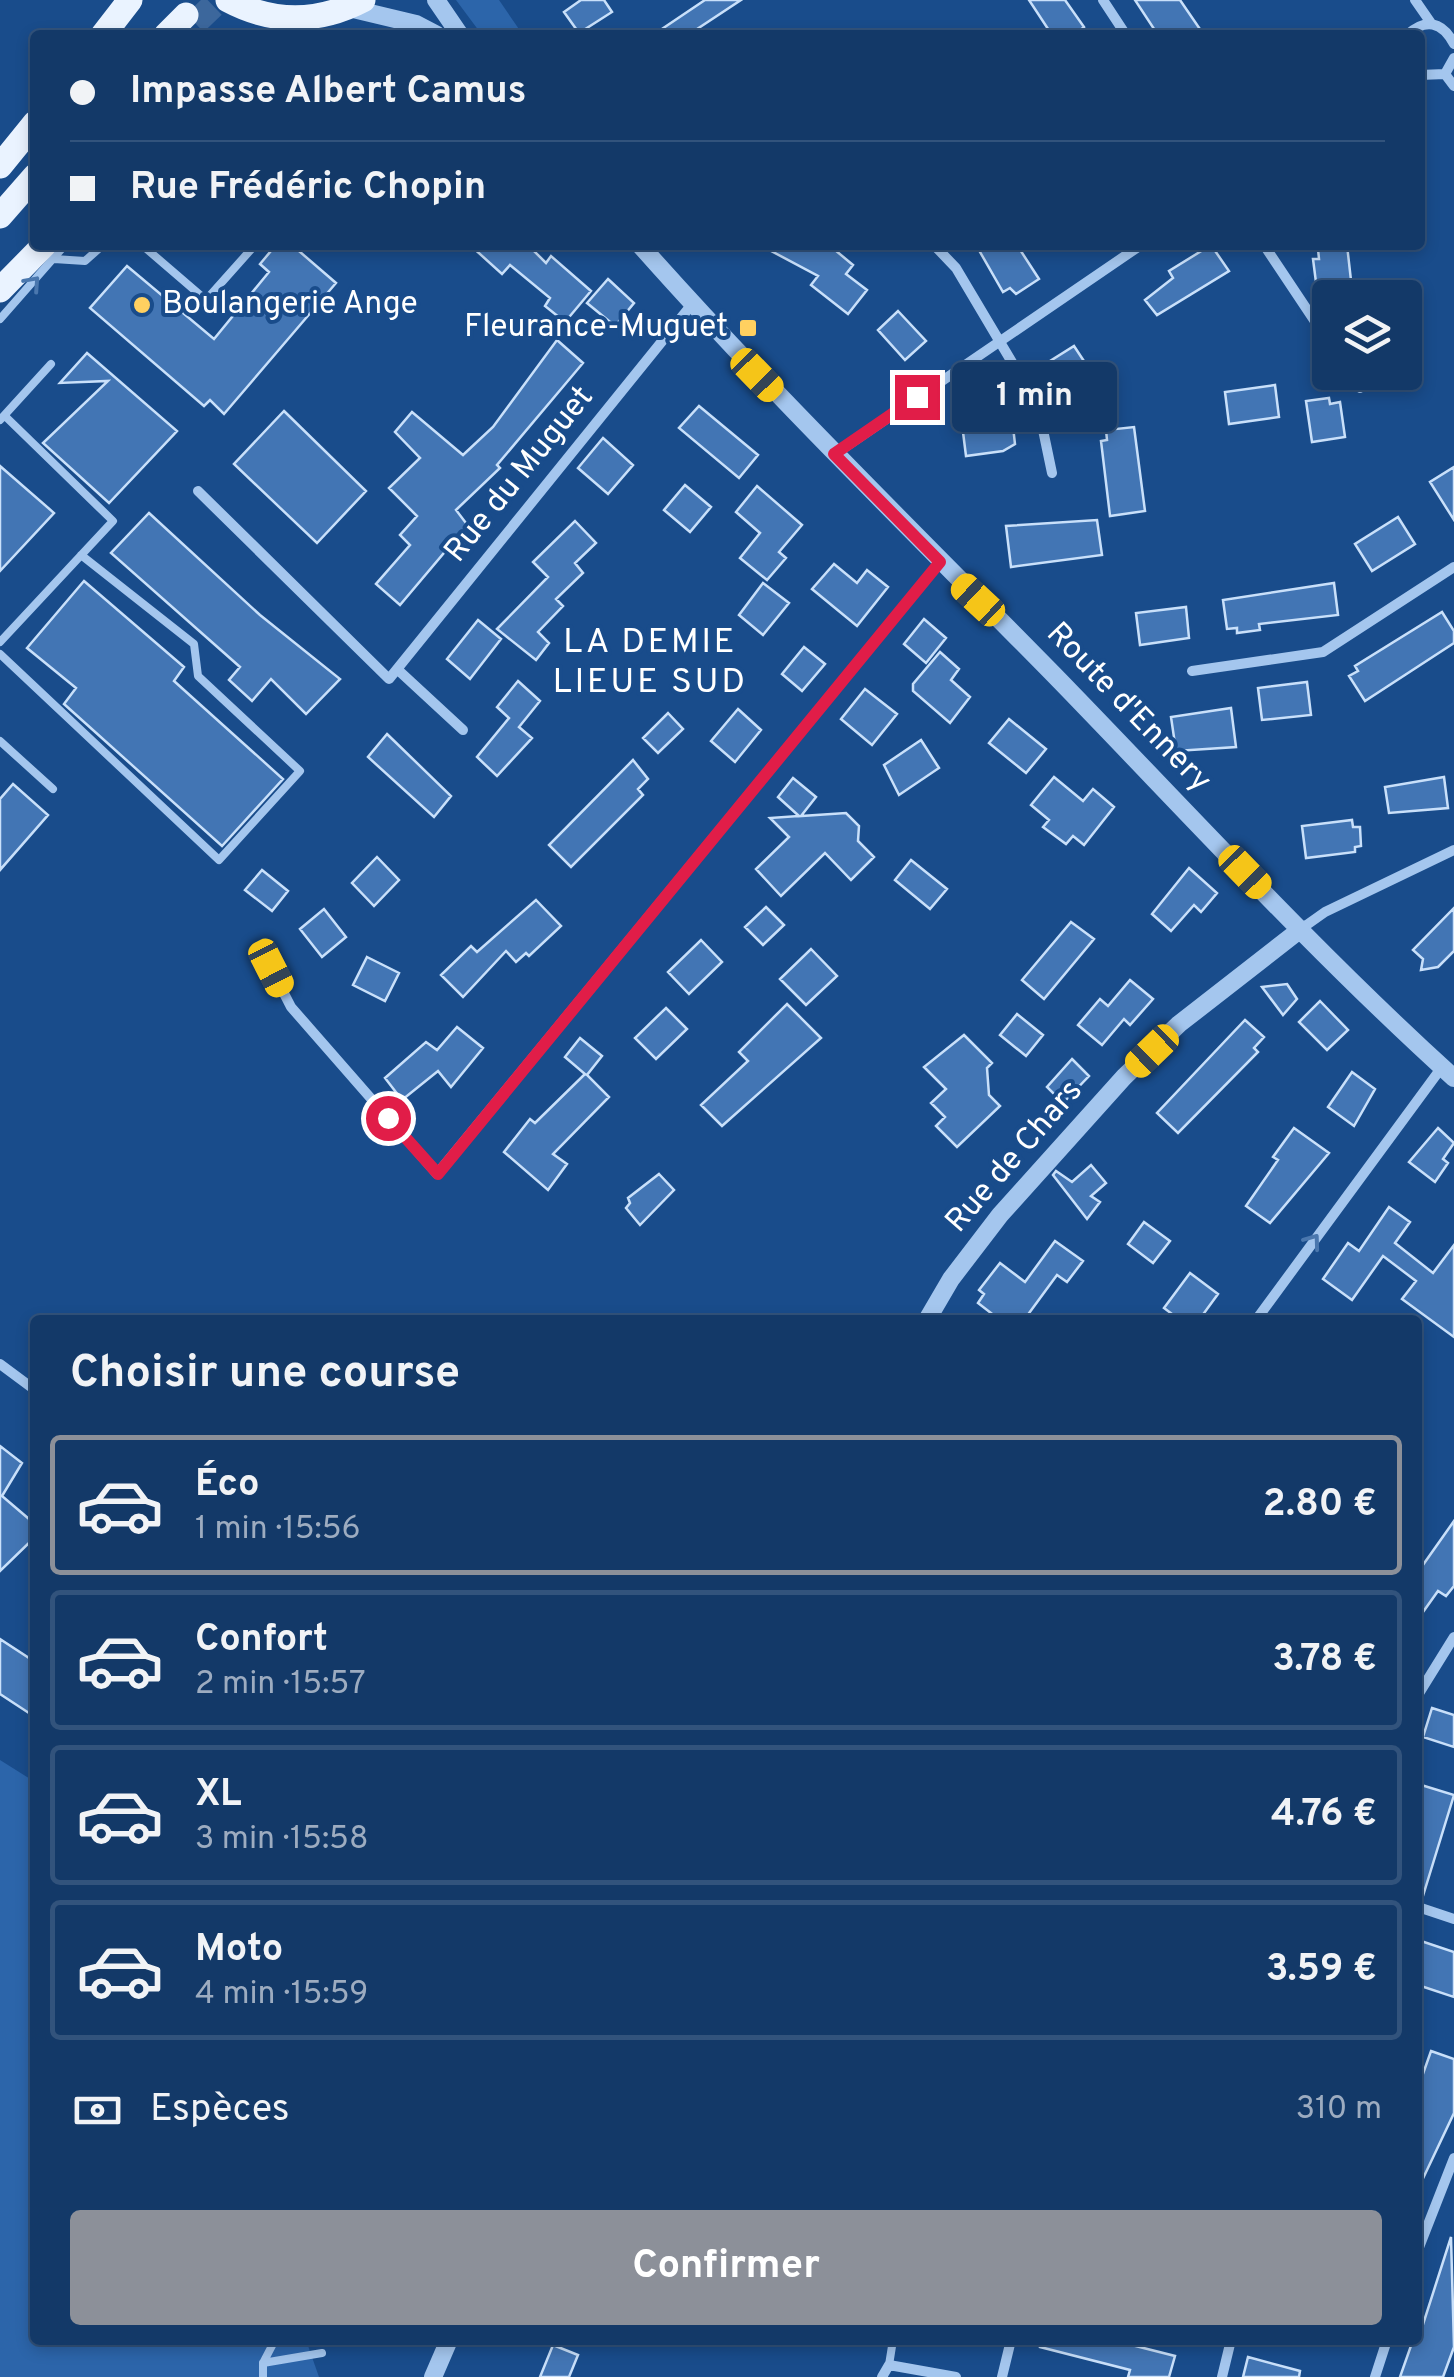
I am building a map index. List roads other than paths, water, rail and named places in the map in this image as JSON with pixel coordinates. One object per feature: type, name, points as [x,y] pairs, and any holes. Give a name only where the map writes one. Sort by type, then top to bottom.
[{"type":"main road","points":[[107,30],[130,0]]},
{"type":"main road","points":[[228,0],[270,26],[356,4]]},
{"type":"main road","points":[[0,166],[30,129]]},
{"type":"main road","points":[[0,216],[30,182]]},
{"type":"main road","points":[[0,233],[30,200]]},
{"type":"main road","points":[[0,290],[49,252]]},
{"type":"street","points":[[436,0],[457,30]]},
{"type":"street","points":[[1102,0],[1123,30]]},
{"type":"street","points":[[1416,0],[1431,23],[1453,40]]},
{"type":"street","points":[[356,4],[427,30]]},
{"type":"street","points":[[1413,30],[1420,24],[1431,23]]},
{"type":"street","points":[[1445,74],[1454,58]]},
{"type":"street","points":[[1425,76],[1445,74]]},
{"type":"street","points":[[1445,74],[1454,86]]},
{"type":"street","name":"Route d'Ennery","points":[[645,250],[834,454],[1301,930],[1448,1073]]},
{"type":"street","points":[[939,250],[956,268],[1038,406],[1052,473]]},
{"type":"street","points":[[834,454],[1134,250]]},
{"type":"street","points":[[1267,250],[1312,317]]},
{"type":"street","name":"Rue du Muguet","points":[[393,674],[693,303]]},
{"type":"street","points":[[198,491],[393,674],[462,730]]},
{"type":"street","points":[[271,968],[291,1007],[438,1174],[940,562]]},
{"type":"street","points":[[1192,671],[1323,652],[1454,567]]},
{"type":"street","points":[[1301,930],[1324,912],[1454,850]]},
{"type":"street","name":"Rue de Chars","points":[[931,1315],[951,1279],[1000,1215],[1124,1077],[1179,1024],[1301,930]]},
{"type":"street","points":[[1260,1315],[1448,1073]]},
{"type":"street","points":[[0,1364],[30,1386]]},
{"type":"street","points":[[1422,1690],[1450,1652],[1454,1637]]},
{"type":"street","points":[[1422,1908],[1454,1919]]},
{"type":"street","points":[[1422,2240],[1454,2158]]},
{"type":"street","points":[[433,2377],[447,2345]]},
{"type":"street","points":[[1002,2377],[1010,2345]]},
{"type":"street","points":[[1222,2377],[1230,2345]]},
{"type":"street","points":[[1375,2377],[1385,2345]]},
{"type":"street","points":[[882,2377],[889,2365],[956,2377]]},
{"type":"lane","points":[[0,319],[49,252],[85,262],[98,250]]},
{"type":"lane","points":[[148,250],[206,300],[251,250]]},
{"type":"lane","points":[[0,642],[113,521],[3,418],[51,364]]},
{"type":"lane","points":[[0,654],[219,860],[300,771],[198,676],[194,644],[81,555]]},
{"type":"lane","points":[[0,741],[52,789]]},
{"type":"lane","points":[[263,2377],[262,2363],[271,2345]]},
{"type":"lane","points":[[889,2365],[891,2345]]},
{"type":"lane","points":[[262,2363],[322,2354]]},
{"type":"tunnel","points":[[195,23],[219,0]]},
{"type":"place","name":"Boulangerie Ange","points":[[142,305]]},
{"type":"place","name":"Fleurance-Muguet","points":[[748,328]]},
{"type":"district","name":"LA DEMIE LIEUE SUD","points":[[650,663]]}]
